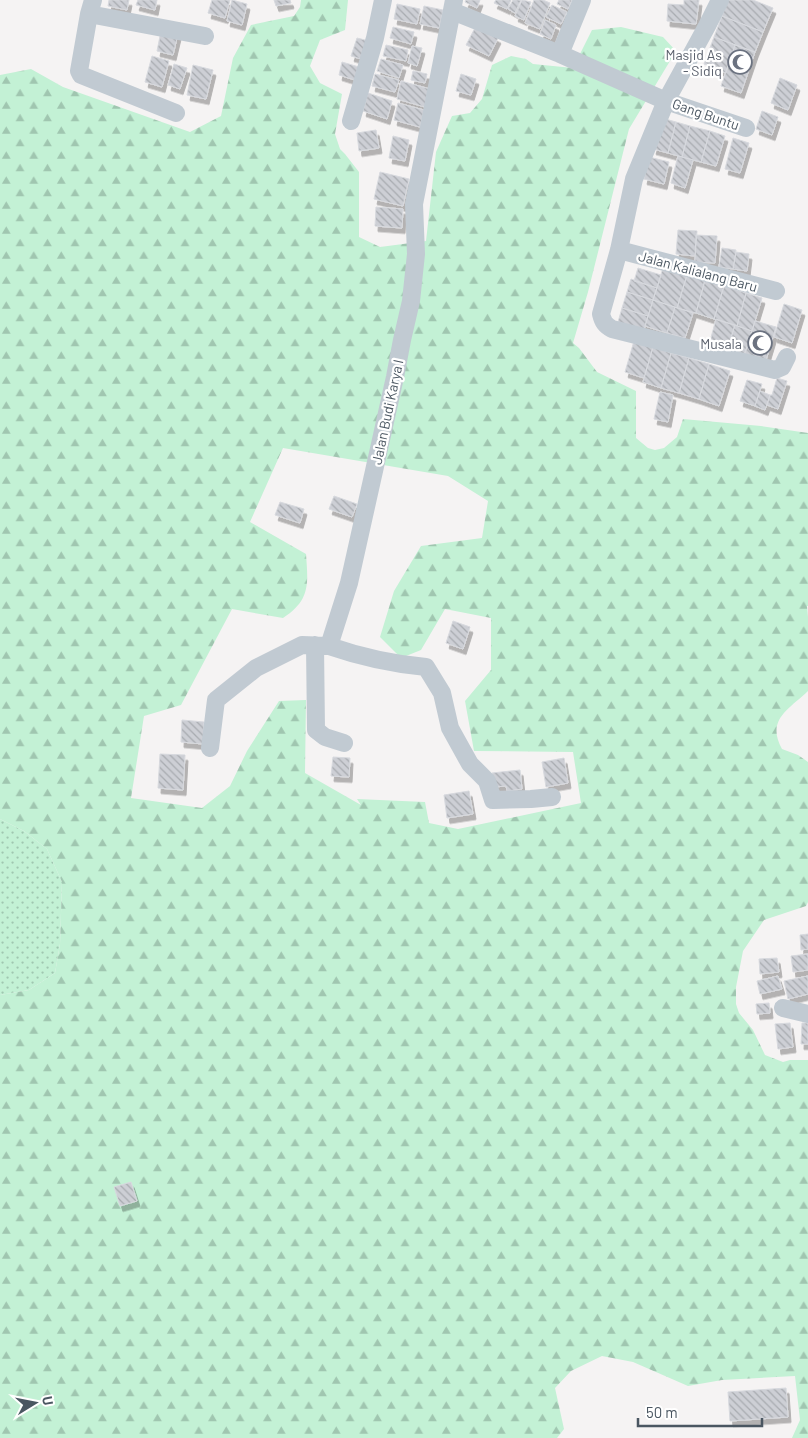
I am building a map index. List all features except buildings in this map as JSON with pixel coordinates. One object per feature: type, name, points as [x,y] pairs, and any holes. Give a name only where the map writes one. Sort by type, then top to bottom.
[{"type":"street","points":[[351,122],[375,38],[383,0]]},
{"type":"street","points":[[560,54],[582,0]]},
{"type":"street","name":"Jalan Kalialang Baru","points":[[720,0],[666,101],[634,179],[619,250],[601,314],[603,322],[607,326],[621,332],[775,370],[782,367],[787,357]]},
{"type":"street","points":[[453,5],[666,101]]},
{"type":"street","name":"Jalan Budi Karya I","points":[[344,744],[325,737],[316,730],[322,646],[349,583],[411,301],[416,254],[414,204],[453,5]]},
{"type":"street","points":[[176,113],[81,75],[79,71],[91,7],[206,36]]},
{"type":"street","name":"Gang Buntu","points":[[666,101],[746,128]]},
{"type":"street","name":"Jalan Kalialang Baru","points":[[619,250],[776,291]]},
{"type":"street","points":[[210,748],[216,700],[256,668],[302,645],[322,646],[357,656],[426,667],[442,693],[450,728],[470,764],[488,781],[493,800],[532,799],[552,796]]},
{"type":"street","points":[[783,1008],[808,1014]]},
{"type":"green space","points":[[301,0],[348,0],[345,30],[320,40],[310,66],[320,83],[342,94],[335,134],[340,149],[359,172],[359,237],[380,247],[426,241],[436,152],[452,116],[470,113],[482,99],[492,65],[511,56],[526,59],[533,64],[573,68],[592,30],[621,27],[663,37],[676,51],[629,129],[588,292],[573,343],[597,372],[636,391],[636,438],[648,448],[655,450],[664,448],[677,437],[683,419],[761,426],[808,433],[808,691],[782,716],[776,730],[782,749],[798,755],[808,762],[808,902],[806,906],[764,920],[743,951],[736,987],[736,1004],[739,1013],[753,1030],[765,1055],[783,1062],[808,1060],[808,1438],[792,1438],[800,1420],[795,1376],[722,1380],[688,1386],[633,1362],[602,1356],[571,1371],[555,1388],[564,1429],[557,1438],[0,1438],[0,995],[29,990],[55,973],[60,944],[62,882],[47,849],[24,831],[0,819],[0,75],[31,69],[63,87],[190,132],[221,116],[233,58],[251,25],[294,16],[300,7]],"holes":[[[283,448],[448,476],[488,501],[482,538],[421,546],[394,591],[380,637],[401,658],[421,650],[445,609],[491,618],[491,670],[465,701],[474,751],[573,752],[581,803],[458,829],[429,823],[425,802],[357,799],[361,805],[305,773],[306,700],[279,701],[247,751],[230,786],[202,808],[131,798],[144,716],[181,705],[232,609],[283,618],[299,604],[303,597],[307,582],[306,554],[250,522]]]},
{"type":"green space","points":[[0,819],[24,831],[47,849],[62,882],[60,944],[55,973],[29,990],[0,995]]},
{"type":"place","name":"Masjid As - Sidiq","points":[[740,62]]},
{"type":"place","name":"Musala","points":[[760,343]]}]
